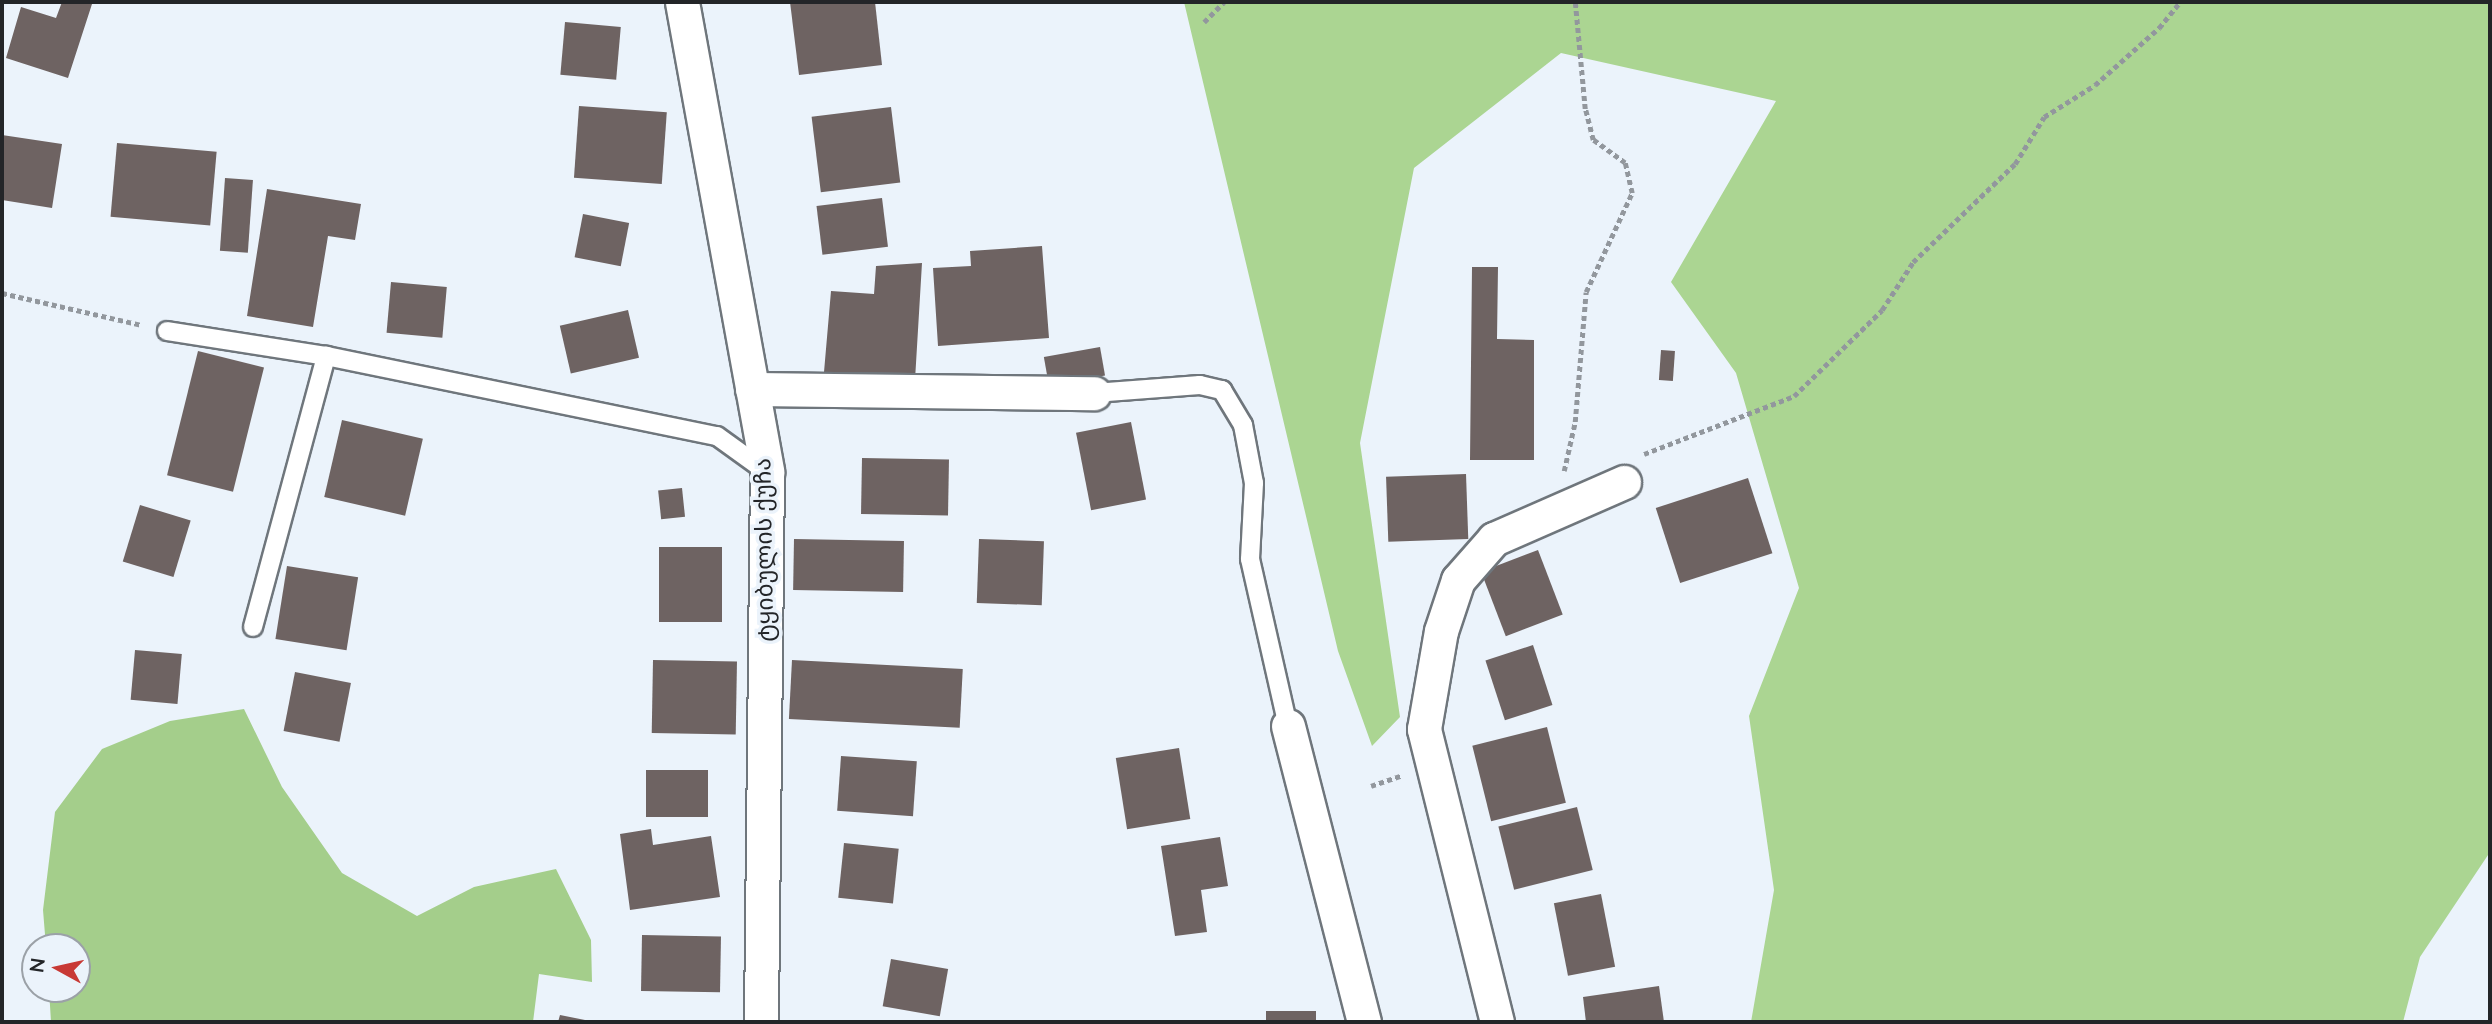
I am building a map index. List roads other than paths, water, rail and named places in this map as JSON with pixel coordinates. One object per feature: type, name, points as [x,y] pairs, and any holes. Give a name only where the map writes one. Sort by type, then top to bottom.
[{"type":"street","name":"ტყიბულის ქუჩა","points":[[682,2],[766,472],[761,1022]]},
{"type":"street","points":[[752,389],[1094,393]]},
{"type":"street","points":[[1497,1022],[1451,853],[1424,729],[1441,631],[1458,580],[1494,539],[1624,482]]},
{"type":"street","points":[[1288,726],[1364,1022]]},
{"type":"lane","points":[[167,331],[326,356],[717,436],[766,472]]},
{"type":"lane","points":[[253,627],[326,356]]},
{"type":"lane","points":[[1094,393],[1200,385],[1222,390],[1229,402],[1242,425],[1254,483],[1250,559],[1288,726]]}]
